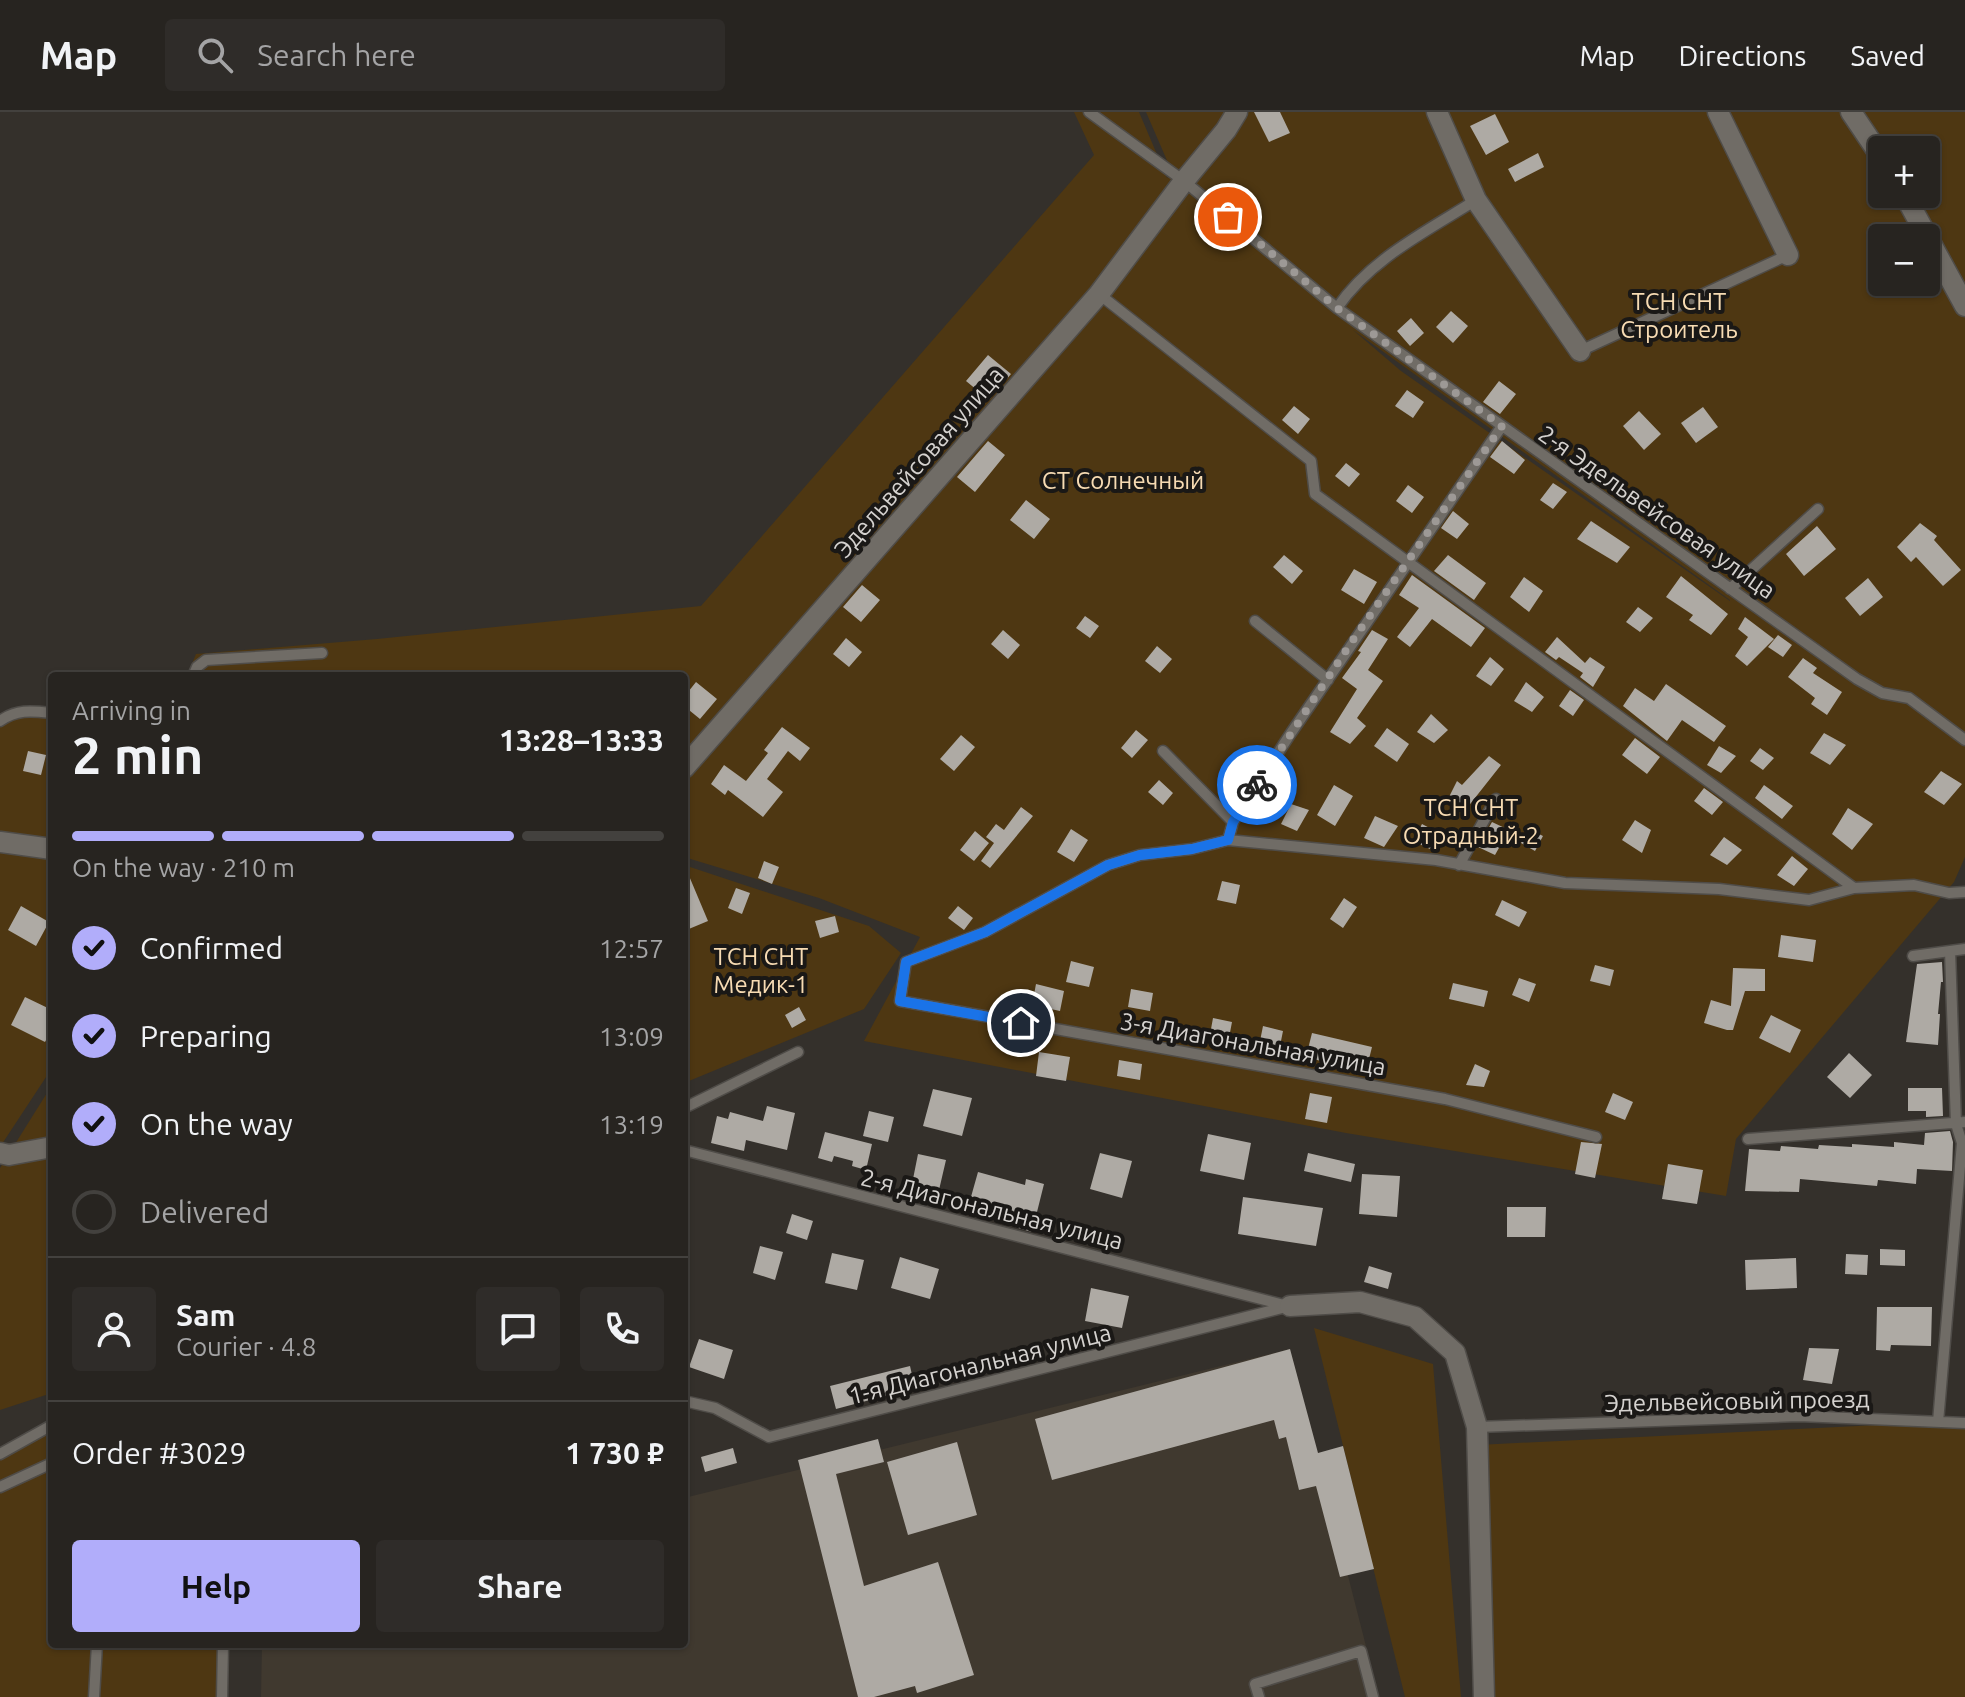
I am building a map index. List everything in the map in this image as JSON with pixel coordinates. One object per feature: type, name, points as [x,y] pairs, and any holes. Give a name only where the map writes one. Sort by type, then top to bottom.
[{"type":"street","points":[[1437,112],[1476,200],[1580,351]]},
{"type":"street","points":[[1718,112],[1788,255]]},
{"type":"street","points":[[1851,112],[1868,137]]},
{"type":"street","name":"Эдельвейсовая улица","points":[[688,763],[1099,294],[1229,118]]},
{"type":"street","points":[[1912,208],[1965,304]]},
{"type":"street","points":[[0,842],[48,848]]},
{"type":"street","points":[[0,1153],[9,1155],[48,1148]]},
{"type":"street","points":[[1290,1306],[1360,1302],[1415,1317],[1455,1353],[1477,1427],[1484,1697]]},
{"type":"lane","name":"2-я Эдельвейсовая улица","points":[[1089,112],[1184,181],[1337,308],[1857,679],[1882,693],[1909,698],[1965,740]]},
{"type":"lane","points":[[1337,308],[1348,292],[1392,253],[1476,200]]},
{"type":"lane","points":[[1580,351],[1788,255]]},
{"type":"lane","points":[[1099,294],[1311,461],[1315,494],[1854,888]]},
{"type":"lane","points":[[1502,426],[1233,822],[1228,840],[1436,860],[1565,883],[1719,889],[1809,900],[1854,888],[1914,885],[1949,893],[1965,892]]},
{"type":"lane","points":[[1730,589],[1818,509]]},
{"type":"lane","points":[[1255,621],[1328,680]]},
{"type":"lane","points":[[195,672],[206,660],[322,653]]},
{"type":"lane","points":[[0,721],[12,713],[48,713]]},
{"type":"lane","points":[[1163,751],[1233,822]]},
{"type":"lane","points":[[1459,865],[1496,799]]},
{"type":"lane","name":"3-я Диагональная улица","points":[[1228,840],[1192,849],[1140,855],[1108,865],[985,932],[906,962],[900,1001],[1445,1099],[1596,1137]]},
{"type":"lane","points":[[1913,956],[1965,949]]},
{"type":"lane","points":[[1938,1422],[1962,1143],[1950,951]]},
{"type":"lane","points":[[688,1106],[798,1052]]},
{"type":"lane","points":[[1748,1139],[1960,1123]]},
{"type":"lane","name":"2-я Диагональная улица","points":[[688,1151],[1290,1306]]},
{"type":"lane","name":"1-я Диагональная улица","points":[[688,1402],[715,1408],[769,1437],[1290,1306]]},
{"type":"lane","name":"Эдельвейсовый проезд","points":[[1477,1427],[1799,1416],[1965,1423]]},
{"type":"lane","points":[[0,1454],[48,1427]]},
{"type":"lane","points":[[0,1487],[48,1465]]},
{"type":"lane","points":[[94,1697],[97,1648]]},
{"type":"lane","points":[[222,1697],[223,1648]]},
{"type":"lane","points":[[1259,1697],[1255,1684],[1361,1651],[1373,1697]]},
{"type":"shaded area","points":[[1290,1349],[1379,1697],[261,1697],[262,1648],[688,1648],[688,1497]]},
{"type":"green space","points":[[1074,112],[1139,112],[1167,178],[1172,172],[1146,112],[1965,112],[1965,857],[1954,882],[1736,1139],[1726,1196],[1346,1133],[864,1041],[920,937],[819,898],[688,858],[688,672],[189,672],[196,654],[701,606],[1094,155]],"holes":[[[1353,330],[1730,600],[1401,371]]]},
{"type":"green space","points":[[48,710],[48,1074],[0,1147],[0,717]]},
{"type":"green space","name":"ТСН СНТ Медик-1","points":[[688,866],[869,926],[901,953],[864,1009],[688,1081]]},
{"type":"green space","points":[[48,1091],[48,1394],[0,1410],[0,1168]]},
{"type":"green space","points":[[1314,1328],[1433,1364],[1461,1697],[1405,1697]]},
{"type":"green space","points":[[1938,1422],[1965,1428],[1965,1697],[1494,1697],[1478,1445]]},
{"type":"green space","points":[[48,1432],[48,1648],[220,1648],[219,1697],[0,1697],[0,1457]]},
{"type":"building","points":[[1254,112],[1280,112],[1290,133],[1269,142]]},
{"type":"building","points":[[1495,114],[1509,142],[1486,155],[1470,126]]},
{"type":"building","points":[[1538,153],[1544,167],[1515,182],[1508,169]]},
{"type":"building","points":[[1451,311],[1468,326],[1453,343],[1436,327]]},
{"type":"building","points":[[1411,318],[1424,333],[1410,346],[1397,331]]},
{"type":"building","points":[[988,355],[1011,374],[989,400],[966,381]]},
{"type":"building","points":[[1499,381],[1516,394],[1500,414],[1483,402]]},
{"type":"building","points":[[1407,390],[1424,402],[1413,418],[1395,406]]},
{"type":"building","points":[[1294,406],[1310,419],[1298,434],[1282,420]]},
{"type":"building","points":[[1703,407],[1718,427],[1696,443],[1681,423]]},
{"type":"building","points":[[1639,411],[1661,434],[1644,450],[1623,426]]},
{"type":"building","points":[[988,441],[1005,455],[975,492],[957,477]]},
{"type":"building","points":[[1502,441],[1525,460],[1514,474],[1490,457]]},
{"type":"building","points":[[1346,463],[1360,474],[1349,487],[1335,476]]},
{"type":"building","points":[[1553,483],[1567,492],[1553,509],[1540,500]]},
{"type":"building","points":[[1408,485],[1424,497],[1412,513],[1396,501]]},
{"type":"building","points":[[1026,500],[1050,519],[1034,539],[1010,520]]},
{"type":"building","points":[[1453,511],[1469,524],[1457,539],[1441,528]]},
{"type":"building","points":[[1591,521],[1630,547],[1617,563],[1577,539]]},
{"type":"building","points":[[1920,523],[1937,536],[1934,540],[1961,570],[1943,586],[1916,557],[1911,562],[1897,547]]},
{"type":"building","points":[[1817,526],[1836,549],[1804,576],[1786,554]]},
{"type":"building","points":[[1284,555],[1303,571],[1292,584],[1273,567]]},
{"type":"building","points":[[1448,555],[1486,583],[1474,600],[1434,571]]},
{"type":"building","points":[[1354,569],[1377,582],[1364,604],[1341,590]]},
{"type":"building","points":[[1412,575],[1485,628],[1471,647],[1432,619],[1410,647],[1397,637],[1419,608],[1399,595]]},
{"type":"building","points":[[1681,576],[1728,614],[1711,635],[1689,620],[1693,615],[1666,597]]},
{"type":"building","points":[[1524,577],[1543,591],[1529,612],[1510,597]]},
{"type":"building","points":[[1868,578],[1883,597],[1860,616],[1845,598]]},
{"type":"building","points":[[862,585],[880,600],[861,622],[843,607]]},
{"type":"building","points":[[1638,607],[1653,618],[1640,632],[1626,622]]},
{"type":"building","points":[[1085,616],[1099,626],[1090,638],[1076,628]]},
{"type":"building","points":[[1745,617],[1774,639],[1747,666],[1735,656],[1748,637],[1738,629]]},
{"type":"building","points":[[1003,630],[1020,645],[1008,659],[991,644]]},
{"type":"building","points":[[1372,630],[1388,639],[1368,670],[1383,681],[1357,718],[1366,726],[1350,744],[1330,732],[1357,689],[1342,678]]},
{"type":"building","points":[[1778,635],[1792,645],[1783,657],[1768,647]]},
{"type":"building","points":[[1557,637],[1585,663],[1590,657],[1605,667],[1593,687],[1580,677],[1583,673],[1545,652]]},
{"type":"building","points":[[846,638],[862,652],[849,667],[833,654]]},
{"type":"building","points":[[1157,646],[1172,659],[1160,673],[1145,661]]},
{"type":"building","points":[[1490,657],[1504,669],[1491,686],[1476,676]]},
{"type":"building","points":[[1803,658],[1817,668],[1813,673],[1842,692],[1827,715],[1811,704],[1815,698],[1788,677]]},
{"type":"building","points":[[696,682],[717,699],[700,719],[688,709],[688,692]]},
{"type":"building","points":[[1526,682],[1544,697],[1532,712],[1514,701]]},
{"type":"building","points":[[1666,684],[1726,726],[1714,742],[1682,720],[1667,741],[1623,706],[1635,688],[1654,701]]},
{"type":"building","points":[[1570,690],[1584,700],[1573,716],[1559,706]]},
{"type":"building","points":[[1431,714],[1448,730],[1434,743],[1417,732]]},
{"type":"building","points":[[782,727],[810,748],[800,761],[788,751],[767,779],[783,792],[763,817],[728,790],[725,795],[711,784],[724,765],[746,781],[768,753],[764,750]]},
{"type":"building","points":[[1387,728],[1409,744],[1397,762],[1374,746]]},
{"type":"building","points":[[1136,730],[1148,740],[1132,758],[1121,748]]},
{"type":"building","points":[[1824,733],[1846,745],[1830,765],[1810,753]]},
{"type":"building","points":[[961,735],[975,747],[954,771],[940,759]]},
{"type":"building","points":[[1635,738],[1660,757],[1647,774],[1622,755]]},
{"type":"building","points":[[1719,746],[1736,756],[1721,773],[1707,765]]},
{"type":"building","points":[[1760,748],[1774,758],[1763,770],[1750,761]]},
{"type":"building","points":[[28,751],[46,755],[41,775],[23,771]]},
{"type":"building","points":[[1489,756],[1501,765],[1467,808],[1449,797],[1457,781],[1462,785]]},
{"type":"building","points":[[1941,771],[1962,784],[1944,805],[1924,792]]},
{"type":"building","points":[[1159,780],[1173,793],[1163,805],[1148,792]]},
{"type":"building","points":[[1334,785],[1353,796],[1335,826],[1317,815]]},
{"type":"building","points":[[1764,785],[1793,806],[1782,819],[1755,798]]},
{"type":"building","points":[[1704,788],[1723,802],[1712,815],[1694,801]]},
{"type":"building","points":[[1291,804],[1309,810],[1297,831],[1281,824]]},
{"type":"building","points":[[1021,807],[1033,816],[990,868],[981,861],[994,843],[986,837],[996,824],[1004,830]]},
{"type":"building","points":[[1848,808],[1873,824],[1852,850],[1832,834]]},
{"type":"building","points":[[1375,816],[1398,826],[1384,847],[1364,838]]},
{"type":"building","points":[[1635,820],[1651,830],[1642,853],[1622,840]]},
{"type":"building","points":[[1492,822],[1509,830],[1495,855],[1478,847]]},
{"type":"building","points":[[1422,824],[1441,834],[1430,849],[1413,841]]},
{"type":"building","points":[[1071,829],[1088,840],[1074,862],[1057,852]]},
{"type":"building","points":[[1529,829],[1543,836],[1535,851],[1521,843]]},
{"type":"building","points":[[975,831],[989,843],[974,861],[960,850]]},
{"type":"building","points":[[1724,837],[1742,850],[1727,865],[1710,855]]},
{"type":"building","points":[[1792,856],[1808,869],[1794,886],[1777,875]]},
{"type":"building","points":[[764,861],[779,867],[772,884],[758,878]]},
{"type":"building","points":[[688,874],[708,921],[688,929]]},
{"type":"building","points":[[1222,881],[1240,885],[1236,904],[1217,900]]},
{"type":"building","points":[[736,888],[750,893],[742,914],[728,908]]},
{"type":"building","points":[[1344,898],[1357,907],[1343,928],[1330,919]]},
{"type":"building","points":[[1502,900],[1527,912],[1519,927],[1495,915]]},
{"type":"building","points":[[21,906],[48,921],[36,946],[8,930]]},
{"type":"building","points":[[958,906],[973,918],[964,930],[948,918]]},
{"type":"building","points":[[835,916],[839,932],[820,938],[815,921]]},
{"type":"building","points":[[1781,935],[1816,940],[1813,962],[1778,957]]},
{"type":"building","points":[[1071,961],[1094,967],[1089,987],[1066,982]]},
{"type":"building","points":[[1942,962],[1938,1045],[1906,1042],[1917,964]]},
{"type":"building","points":[[1595,965],[1614,970],[1610,986],[1590,981]]},
{"type":"building","points":[[1733,968],[1765,969],[1765,991],[1745,991],[1733,1030],[1727,1030],[1704,1023],[1711,1000],[1731,1006]]},
{"type":"building","points":[[1519,978],[1536,984],[1529,1002],[1512,995]]},
{"type":"building","points":[[1453,983],[1488,991],[1484,1007],[1449,999]]},
{"type":"building","points":[[1036,984],[1064,991],[1060,1011],[1032,1005]]},
{"type":"building","points":[[1131,989],[1153,993],[1150,1011],[1128,1007]]},
{"type":"building","points":[[25,997],[48,1008],[48,1036],[45,1042],[11,1025]]},
{"type":"building","points":[[799,1007],[806,1020],[792,1028],[785,1015]]},
{"type":"building","points":[[1771,1015],[1801,1030],[1790,1053],[1759,1038]]},
{"type":"building","points":[[1213,1018],[1232,1022],[1228,1043],[1209,1040]]},
{"type":"building","points":[[1263,1026],[1283,1031],[1278,1056],[1258,1051]]},
{"type":"building","points":[[1312,1033],[1372,1047],[1367,1067],[1322,1057],[1321,1061],[1306,1057]]},
{"type":"building","points":[[1039,1052],[1070,1057],[1066,1081],[1036,1076]]},
{"type":"building","points":[[1849,1053],[1872,1075],[1850,1098],[1827,1077]]},
{"type":"building","points":[[1119,1060],[1142,1064],[1140,1080],[1117,1076]]},
{"type":"building","points":[[1475,1064],[1490,1071],[1484,1087],[1466,1085]]},
{"type":"building","points":[[1908,1088],[1942,1088],[1943,1116],[1926,1117],[1926,1111],[1908,1111]]},
{"type":"building","points":[[933,1089],[972,1098],[962,1136],[923,1126]]},
{"type":"building","points":[[1310,1093],[1332,1097],[1327,1123],[1305,1119]]},
{"type":"building","points":[[1613,1093],[1633,1102],[1625,1120],[1605,1112]]},
{"type":"building","points":[[767,1106],[795,1113],[787,1150],[746,1140],[744,1151],[711,1143],[717,1116],[728,1119],[730,1112],[763,1121]]},
{"type":"building","points":[[869,1111],[894,1117],[888,1142],[863,1136]]},
{"type":"building","points":[[1950,1131],[1953,1142],[1952,1171],[1917,1169],[1916,1184],[1878,1180],[1877,1186],[1800,1179],[1799,1192],[1745,1191],[1749,1149],[1780,1151],[1781,1146],[1818,1149],[1819,1145],[1852,1147],[1852,1144],[1894,1147],[1894,1142],[1924,1145],[1925,1133]]},
{"type":"building","points":[[825,1132],[872,1144],[866,1170],[852,1166],[853,1161],[834,1156],[832,1162],[818,1158]]},
{"type":"building","points":[[1208,1134],[1251,1143],[1244,1180],[1200,1171]]},
{"type":"building","points":[[1581,1142],[1602,1144],[1595,1178],[1575,1174]]},
{"type":"building","points":[[1100,1153],[1132,1161],[1122,1198],[1090,1189]]},
{"type":"building","points":[[1308,1153],[1355,1164],[1351,1182],[1304,1171]]},
{"type":"building","points":[[918,1154],[946,1160],[939,1190],[912,1184]]},
{"type":"building","points":[[1668,1164],[1703,1170],[1697,1204],[1662,1199]]},
{"type":"building","points":[[978,1172],[1025,1185],[1026,1179],[1044,1184],[1032,1232],[1015,1227],[1018,1217],[969,1204]]},
{"type":"building","points":[[1362,1174],[1400,1176],[1397,1217],[1359,1214]]},
{"type":"building","points":[[1243,1197],[1323,1208],[1316,1246],[1238,1234]]},
{"type":"building","points":[[1507,1207],[1546,1207],[1545,1237],[1507,1237]]},
{"type":"building","points":[[792,1214],[813,1221],[807,1240],[786,1233]]},
{"type":"building","points":[[760,1246],[783,1252],[775,1280],[753,1273]]},
{"type":"building","points":[[1880,1249],[1905,1250],[1905,1266],[1880,1265]]},
{"type":"building","points":[[832,1253],[864,1260],[857,1290],[825,1283]]},
{"type":"building","points":[[1846,1254],[1868,1255],[1867,1275],[1845,1274]]},
{"type":"building","points":[[900,1257],[939,1269],[930,1299],[891,1288]]},
{"type":"building","points":[[1796,1258],[1797,1288],[1746,1290],[1745,1260]]},
{"type":"building","points":[[1369,1266],[1392,1273],[1388,1289],[1364,1282]]},
{"type":"building","points":[[1091,1288],[1129,1296],[1122,1328],[1085,1321]]},
{"type":"building","points":[[1877,1307],[1932,1307],[1931,1346],[1891,1345],[1890,1351],[1876,1350]]},
{"type":"building","points":[[699,1339],[733,1350],[724,1379],[689,1367]]},
{"type":"building","points":[[1809,1348],[1839,1349],[1832,1384],[1803,1380]]},
{"type":"building","points":[[1290,1349],[1318,1453],[1343,1446],[1374,1569],[1340,1577],[1316,1486],[1299,1490],[1286,1437],[1279,1439],[1274,1420],[1052,1480],[1035,1419]]},
{"type":"building","points":[[910,1366],[915,1388],[836,1409],[830,1386]]},
{"type":"building","points":[[878,1439],[884,1462],[836,1474],[864,1586],[938,1562],[974,1675],[917,1693],[915,1686],[874,1697],[858,1697],[798,1460]]},
{"type":"building","points":[[957,1442],[977,1515],[908,1535],[887,1462]]},
{"type":"building","points":[[733,1448],[737,1463],[705,1472],[701,1457]]},
{"type":"way so far","points":[[1228,217],[1337,308],[1502,426],[1355,637],[1257,785]]},
{"type":"route","points":[[1021,1023],[900,1001],[906,962],[985,932],[1108,865],[1140,855],[1192,849],[1228,840],[1233,822],[1257,785]]},
{"type":"park label","name":"ТСН СНТ Строитель","points":[[1679,315]]},
{"type":"park label","name":"СТ Солнечный","points":[[1123,480]]},
{"type":"park label","name":"ТСН СНТ Отрадный-2","points":[[1471,821]]}]
